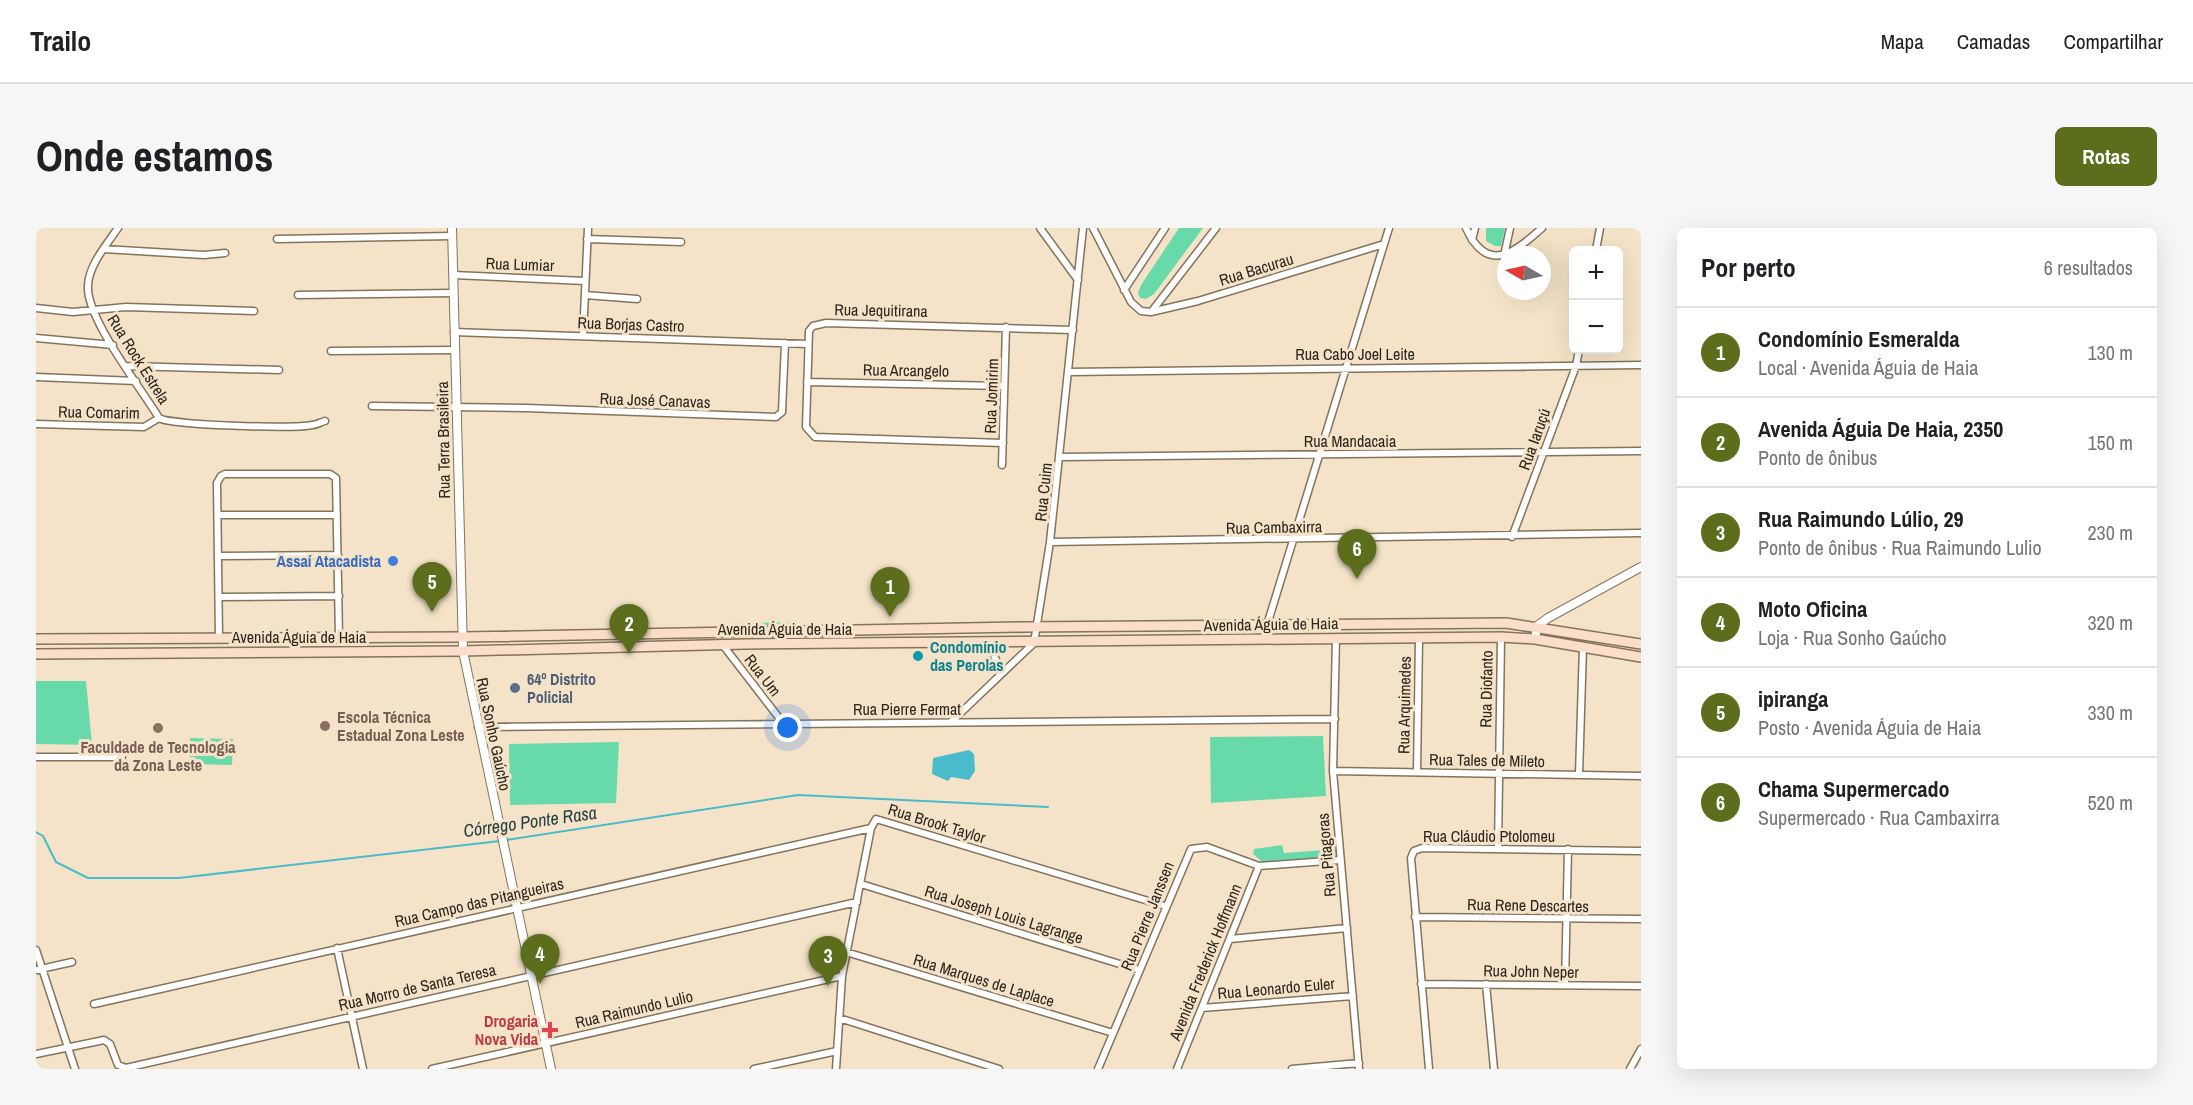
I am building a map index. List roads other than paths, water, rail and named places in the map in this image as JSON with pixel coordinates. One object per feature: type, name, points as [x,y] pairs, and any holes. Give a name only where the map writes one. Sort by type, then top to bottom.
[{"type":"main road","name":"Avenida Águia de Haia","points":[[36,639],[461,637],[1038,627],[1506,623],[1537,626],[1641,644]]},
{"type":"main road","points":[[752,644],[750,636],[759,631]]},
{"type":"main road","name":"Avenida Águia de Haia","points":[[36,654],[463,651],[722,644],[1034,643],[1501,637],[1535,639],[1641,657]]},
{"type":"street","name":"Rua Rock Estrela","points":[[118,228],[89,276],[88,293],[93,310],[112,345],[159,418],[170,423],[296,426],[313,425],[325,421]]},
{"type":"street","points":[[339,228],[339,237]]},
{"type":"street","points":[[583,336],[588,228]]},
{"type":"street","points":[[1040,228],[1078,280]]},
{"type":"street","name":"Rua Cuim","points":[[1034,643],[1050,542],[1083,228]]},
{"type":"street","points":[[1093,228],[1124,290],[1165,228]]},
{"type":"street","points":[[1151,312],[1216,228]]},
{"type":"street","points":[[1267,639],[1267,625],[1389,228]]},
{"type":"street","points":[[1466,228],[1472,241],[1490,256],[1497,256]]},
{"type":"street","points":[[1472,241],[1475,228]]},
{"type":"street","points":[[1506,246],[1509,228]]},
{"type":"street","points":[[1518,246],[1542,228]]},
{"type":"street","points":[[1597,246],[1600,228]]},
{"type":"street","points":[[277,239],[452,232]]},
{"type":"street","name":"Rua Terra Brasileira","points":[[452,232],[463,651]]},
{"type":"street","points":[[587,239],[681,242]]},
{"type":"street","name":"Rua Bacurau","points":[[1124,290],[1135,308],[1151,312],[1198,301],[1384,244]]},
{"type":"street","points":[[104,249],[204,255],[225,253]]},
{"type":"street","name":"Rua Lumiar","points":[[453,275],[585,281]]},
{"type":"street","points":[[298,295],[453,293]]},
{"type":"street","points":[[585,295],[637,299]]},
{"type":"street","points":[[36,308],[73,312],[126,307],[254,311]]},
{"type":"street","name":"Rua Jequitirana","points":[[808,344],[811,328],[826,323],[1073,330]]},
{"type":"street","name":"Rua Jomirim","points":[[1002,465],[1006,327]]},
{"type":"street","name":"Rua Borjas Castro","points":[[454,332],[808,344]]},
{"type":"street","points":[[36,338],[112,345]]},
{"type":"street","name":"Rua José Canavas","points":[[456,407],[778,416],[782,412],[784,343]]},
{"type":"street","points":[[808,344],[807,427],[815,437],[1003,443]]},
{"type":"street","points":[[331,351],[454,351]]},
{"type":"street","name":"Rua Iaruçú","points":[[1512,537],[1576,366],[1578,354]]},
{"type":"street","name":"Rua Cabo Joel Leite","points":[[1069,372],[1641,365]]},
{"type":"street","points":[[126,366],[279,369]]},
{"type":"street","points":[[36,377],[136,381]]},
{"type":"street","name":"Rua Arcangelo","points":[[807,381],[1004,386]]},
{"type":"street","points":[[372,406],[456,407]]},
{"type":"street","name":"Rua Comarim","points":[[36,424],[144,427],[159,418]]},
{"type":"street","name":"Rua Mandacaia","points":[[1060,457],[1641,451]]},
{"type":"street","points":[[219,639],[220,556],[217,483],[221,476],[260,474],[330,474],[336,478],[339,637]]},
{"type":"street","points":[[218,515],[337,515]]},
{"type":"street","name":"Rua Cambaxirra","points":[[1050,542],[1512,537],[1641,533]]},
{"type":"street","points":[[220,556],[338,555]]},
{"type":"street","points":[[1535,639],[1537,626],[1548,618],[1641,567]]},
{"type":"street","points":[[219,597],[339,596]]},
{"type":"street","name":"Rua Diofanto","points":[[1498,849],[1501,637]]},
{"type":"street","name":"Rua Pitagoras","points":[[1336,638],[1333,771],[1359,1066]]},
{"type":"street","name":"Rua Arquimedes","points":[[1417,772],[1419,638]]},
{"type":"street","points":[[989,643],[1001,672]]},
{"type":"street","points":[[951,722],[1034,643]]},
{"type":"street","name":"Rua Um","points":[[722,644],[783,723]]},
{"type":"street","points":[[1579,775],[1583,646]]},
{"type":"street","name":"Rua Sonho Gaúcho","points":[[463,651],[551,1069]]},
{"type":"street","name":"Rua Pierre Fermat","points":[[478,727],[1335,719]]},
{"type":"street","points":[[36,757],[122,756]]},
{"type":"street","name":"Rua Tales de Mileto","points":[[1333,771],[1641,776]]},
{"type":"street","name":"Rua Brook Taylor","points":[[836,1069],[842,976],[874,820],[879,818],[1165,906]]},
{"type":"street","name":"Rua Campo das Pitangueiras","points":[[94,1004],[871,828]]},
{"type":"street","name":"Rua Pierre Janssen","points":[[1098,1069],[1191,849],[1207,847],[1259,866],[1340,860]]},
{"type":"street","name":"Rua Cláudio Ptolomeu","points":[[1429,1069],[1415,917],[1411,858],[1414,850],[1422,848],[1641,851]]},
{"type":"street","points":[[1565,985],[1568,849]]},
{"type":"street","name":"Avenida Frederick Hoffmann","points":[[1177,1069],[1259,866]]},
{"type":"street","name":"Rua Joseph Louis Lagrange","points":[[861,884],[1139,970]]},
{"type":"street","name":"Rua Morro de Santa Teresa","points":[[68,1047],[107,1041],[118,1065],[126,1068],[531,974],[857,902]]},
{"type":"street","name":"Rua Rene Descartes","points":[[1415,917],[1641,919]]},
{"type":"street","points":[[1230,939],[1347,928]]},
{"type":"street","points":[[337,948],[363,1069]]},
{"type":"street","points":[[36,950],[39,969],[75,1069]]},
{"type":"street","name":"Rua Marques de Laplace","points":[[846,952],[1113,1033]]},
{"type":"street","points":[[39,969],[72,962]]},
{"type":"street","name":"Rua Raimundo Lulio","points":[[432,1069],[842,976]]},
{"type":"street","name":"Rua John Neper","points":[[1421,984],[1641,986]]},
{"type":"street","points":[[1486,984],[1494,1069]]},
{"type":"street","name":"Rua Leonardo Euler","points":[[1202,1008],[1353,996]]},
{"type":"street","points":[[839,1018],[999,1069]]},
{"type":"street","points":[[36,1054],[68,1047]]},
{"type":"street","points":[[1630,1069],[1641,1049]]},
{"type":"street","points":[[754,1069],[837,1051]]},
{"type":"street","points":[[1292,1069],[1359,1066]]},
{"type":"water","points":[[969,750],[974,754],[975,771],[969,780],[951,777],[948,781],[932,774],[933,758]]},
{"type":"waterway","name":"Córrego Ponte Rasa","points":[[506,840],[798,795],[1048,807]]},
{"type":"waterway","name":"Córrego Ponte Rasa","points":[[36,832],[43,836],[56,862],[88,878],[179,878],[500,841]]},
{"type":"place","name":"Assaí Atacadista","points":[[393,561]]},
{"type":"place","name":"Chama Supermercado","points":[[1357,579]]},
{"type":"place","name":"ipiranga","points":[[432,612]]},
{"type":"place","name":"Condomínio Esmeralda","points":[[890,617]]},
{"type":"place","name":"Avenida Águia De Haia, 2350","points":[[629,654]]},
{"type":"place","name":"Condomínio das Perolas","points":[[918,656]]},
{"type":"place","name":"64º Distrito Policial","points":[[515,688]]},
{"type":"place","name":"Escola Técnica Estadual Zona Leste","points":[[325,726]]},
{"type":"place","name":"Faculdade de Tecnologia da Zona Leste","points":[[158,728]]},
{"type":"place","name":"Moto Oficina","points":[[540,984]]},
{"type":"place","name":"Rua Raimundo Lúlio, 29","points":[[828,986]]},
{"type":"place","name":"Drogaria Nova Vida","points":[[550,1030]]}]
